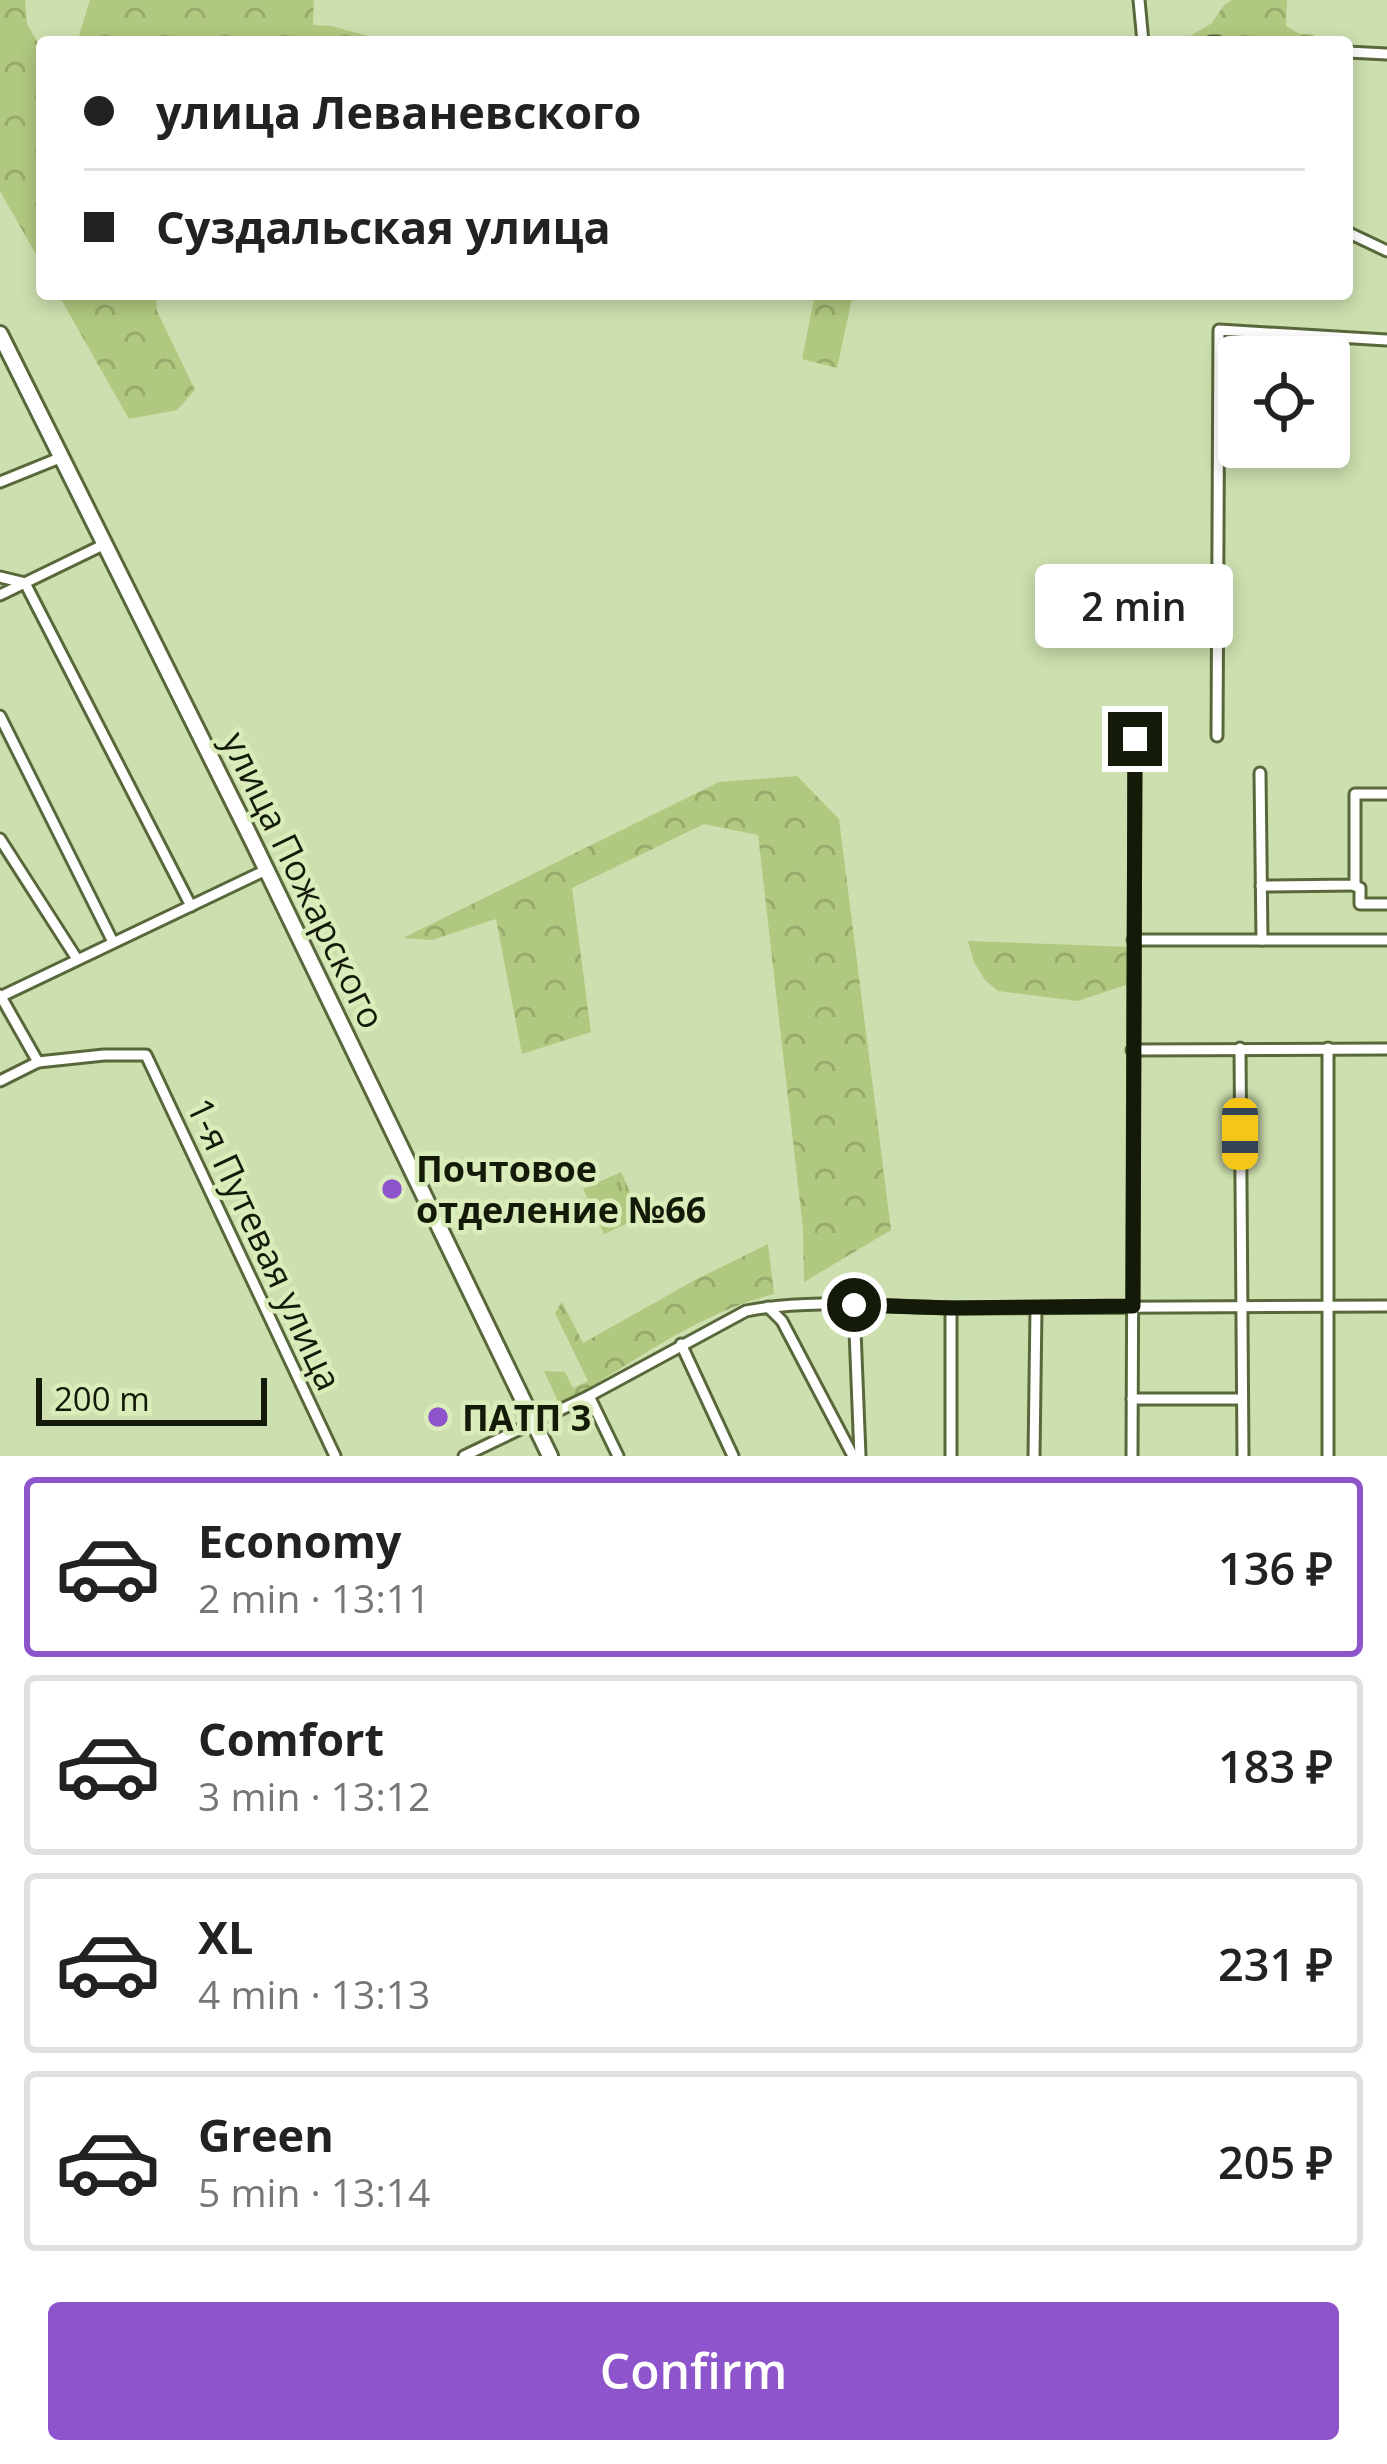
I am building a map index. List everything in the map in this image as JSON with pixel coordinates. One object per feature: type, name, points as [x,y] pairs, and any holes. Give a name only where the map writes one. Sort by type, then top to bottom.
[{"type":"street","points":[[1139,0],[1142,36]]},
{"type":"street","points":[[1353,52],[1387,54]]},
{"type":"street","points":[[1353,235],[1387,251]]},
{"type":"street","points":[[1217,736],[1220,330],[1387,340]]},
{"type":"street","name":"улица Пожарского","points":[[0,334],[550,1456]]},
{"type":"street","points":[[0,482],[62,457]]},
{"type":"street","points":[[0,595],[105,544]]},
{"type":"street","points":[[0,577],[25,583],[191,906]]},
{"type":"street","points":[[0,716],[113,942]]},
{"type":"street","points":[[1132,1456],[1135,739]]},
{"type":"street","points":[[1260,772],[1262,940]]},
{"type":"street","points":[[1355,886],[1355,794],[1387,794]]},
{"type":"street","points":[[0,839],[77,959]]},
{"type":"street","points":[[0,1081],[38,1062],[0,996],[266,870]]},
{"type":"street","points":[[1261,886],[1355,886],[1360,888],[1360,904],[1387,904]]},
{"type":"street","points":[[1133,940],[1387,940]]},
{"type":"street","points":[[1240,1048],[1243,1456]]},
{"type":"street","points":[[1328,1048],[1328,1456]]},
{"type":"street","points":[[1132,1050],[1387,1049]]},
{"type":"street","name":"1-я Путевая улица","points":[[38,1062],[146,1055],[334,1456]]},
{"type":"street","points":[[854,1305],[856,1456]]},
{"type":"street","points":[[464,1456],[589,1396],[746,1311],[768,1307],[1387,1306]]},
{"type":"street","points":[[768,1307],[782,1321],[856,1456]]},
{"type":"street","points":[[950,1456],[951,1308]]},
{"type":"street","points":[[1034,1456],[1036,1308]]},
{"type":"street","points":[[681,1344],[734,1456]]},
{"type":"street","points":[[589,1396],[618,1456]]},
{"type":"street","points":[[1132,1399],[1242,1399]]},
{"type":"green space","points":[[0,0],[25,0],[27,24],[36,40],[36,254],[0,191]]},
{"type":"green space","points":[[90,0],[314,0],[313,25],[368,36],[79,36]]},
{"type":"green space","points":[[1232,0],[1287,0],[1286,26],[1314,36],[1190,36],[1212,23]]},
{"type":"green space","points":[[61,300],[156,300],[157,311],[195,390],[177,410],[129,419]]},
{"type":"green space","points":[[814,300],[852,300],[837,368],[802,359]]},
{"type":"green space","points":[[797,776],[839,819],[891,1230],[804,1282],[803,1229],[758,835],[704,824],[572,888],[591,1032],[522,1054],[496,919],[432,940],[403,938],[719,782]]},
{"type":"green space","points":[[968,941],[1131,947],[1129,984],[1078,1001],[998,991],[974,962]]},
{"type":"green space","points":[[621,1172],[641,1217],[604,1234],[583,1189]]},
{"type":"green space","points":[[768,1244],[774,1294],[713,1316],[545,1413],[536,1410],[557,1399],[544,1371],[565,1372],[573,1388],[588,1381],[555,1313],[562,1302],[583,1343]]},
{"type":"place","name":"Почтовое отделение №66","points":[[392,1189]]},
{"type":"place","name":"ПАТП 3","points":[[438,1417]]},
{"type":"route","points":[[854,1305],[1133,1306],[1135,739]]}]
